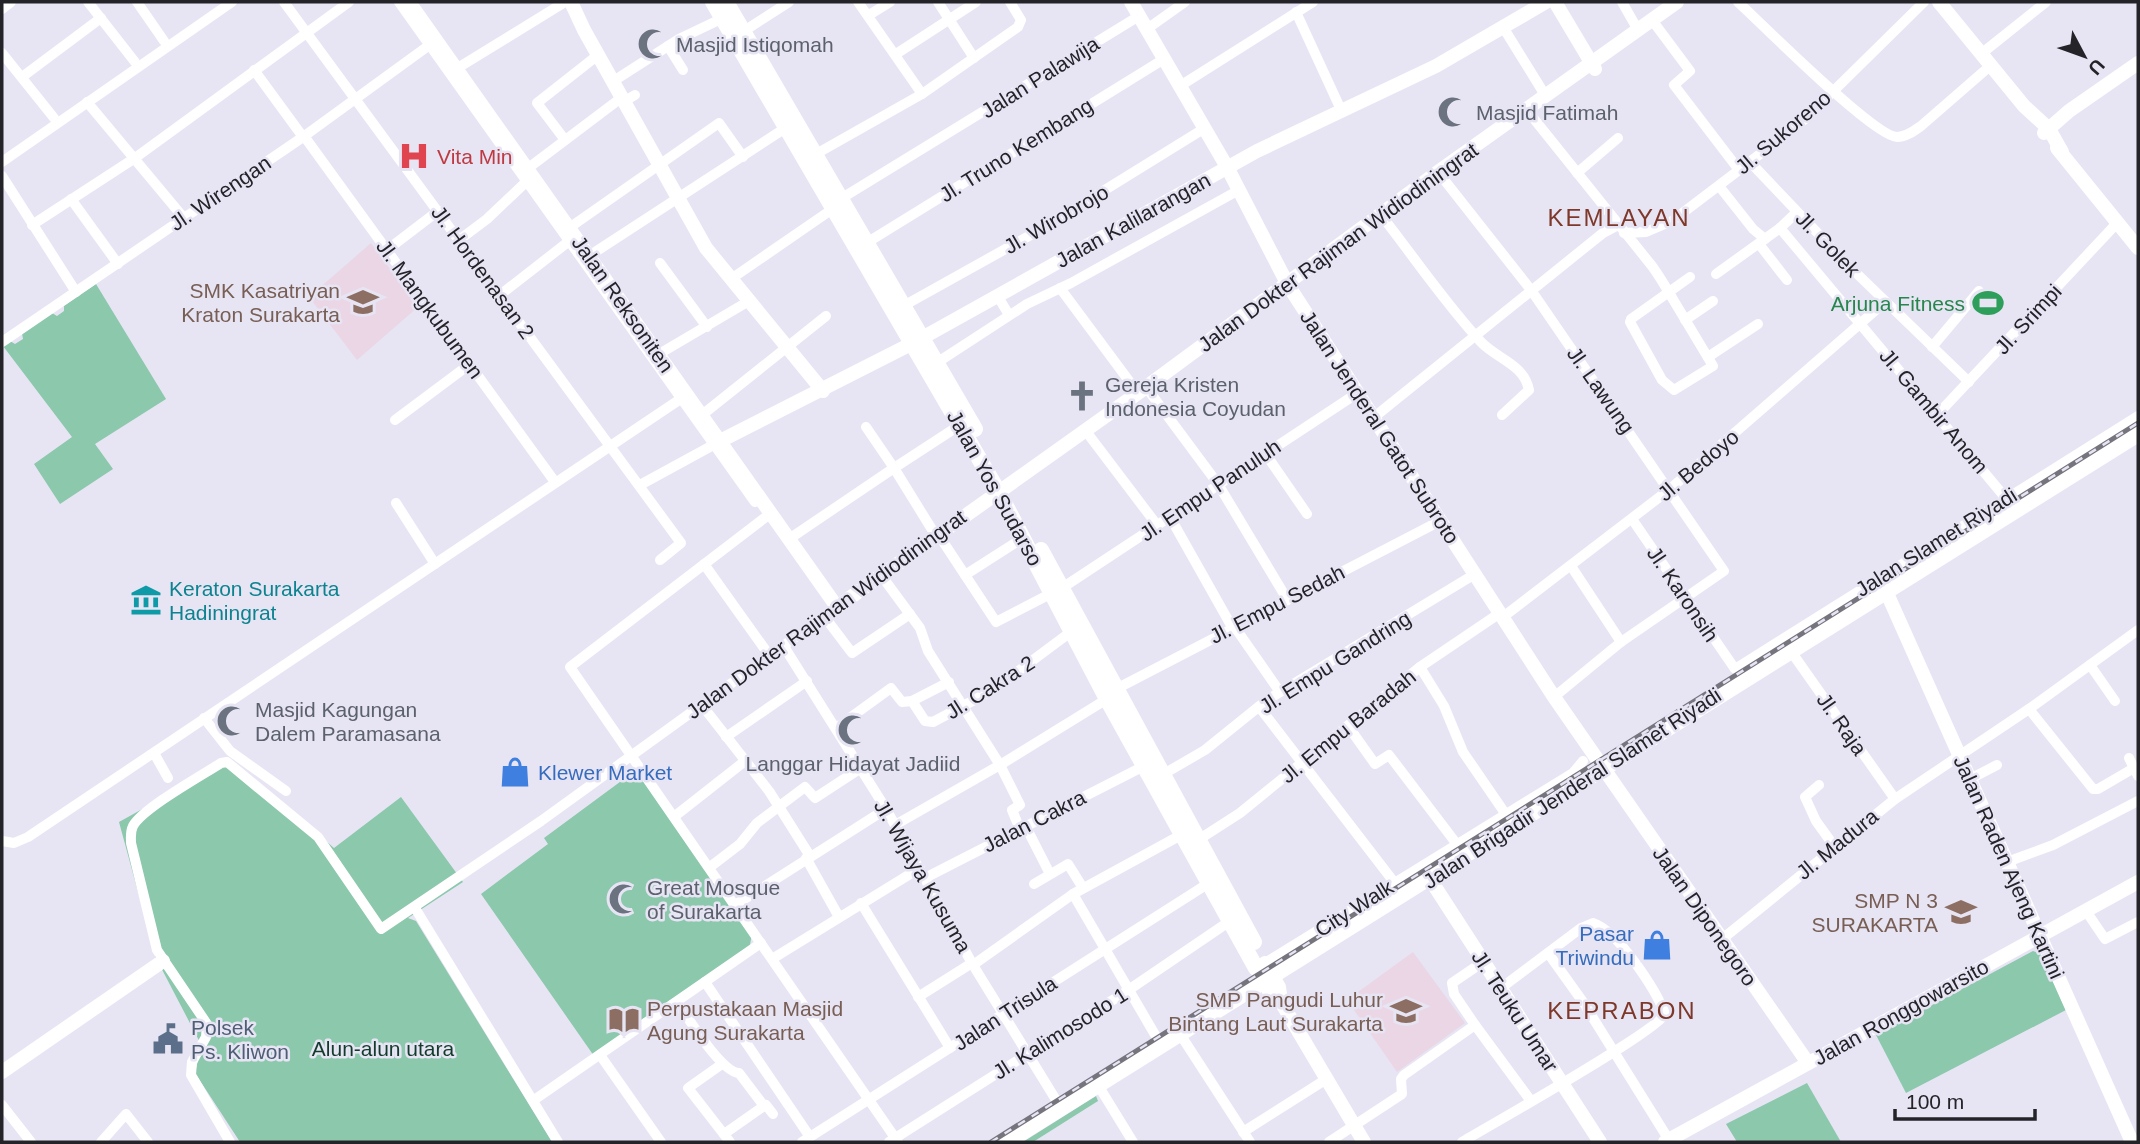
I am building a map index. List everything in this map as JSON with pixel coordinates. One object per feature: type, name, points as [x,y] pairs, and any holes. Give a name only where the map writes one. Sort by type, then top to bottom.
[{"type":"main road","name":"Jalan Reksoniten","points":[[409,2],[433,42],[456,69],[569,235],[589,256],[702,415],[717,443],[771,513],[837,607]]},
{"type":"main road","points":[[571,2],[612,82],[626,98],[706,248],[822,391]]},
{"type":"main road","name":"Jalan Yos Sudarso","points":[[713,2],[744,31],[817,155],[838,203],[868,242],[905,305],[918,340],[938,362],[1057,591],[1198,840],[1265,973]]},
{"type":"main road","name":"Jalan Jenderal Gatot Subroto","points":[[1131,2],[1227,167],[1288,285],[1603,769]]},
{"type":"main road","name":"Jalan Kalilarangan","points":[[717,443],[918,340],[1227,167],[1436,66],[1546,2]]},
{"type":"main road","points":[[1555,2],[1593,67]]},
{"type":"main road","name":"Jalan Dokter Rajiman Widiodiningrat","points":[[837,607],[1288,285],[1526,108],[1593,67],[1677,2]]},
{"type":"main road","points":[[1939,2],[2138,248]]},
{"type":"main road","name":"Jalan Yos Sudarso","points":[[724,10],[787,127],[838,203],[918,340],[960,425],[1002,488],[1023,538],[1057,591],[1072,631],[1114,693],[1144,766],[1181,835],[1230,921],[1265,973]]},
{"type":"main road","points":[[2044,129],[2138,63]]},
{"type":"main road","name":"Jalan Brigadir Jenderal Slamet Riyadi","points":[[1007,1142],[1180,1034],[1265,973],[1327,934],[1399,889],[1430,879],[1461,850],[1603,769],[1790,650],[1838,612],[1886,591],[2011,504],[2138,434]]},
{"type":"main road","name":"Jalan Raden Ajeng Kartini","points":[[1886,591],[2133,1137]]},
{"type":"main road","name":"Jalan Diponegoro","points":[[1603,769],[1808,1063]]},
{"type":"main road","name":"Jl. Teuku Umar","points":[[1430,879],[1600,1142]]},
{"type":"main road","name":"Jalan Ronggowarsito","points":[[1667,1141],[2086,911],[2137,886]]},
{"type":"main road","points":[[2,1072],[163,961]]},
{"type":"main road","points":[[1265,973],[1279,987],[1281,1002],[1364,1142]]},
{"type":"street","points":[[2,9],[11,2]]},
{"type":"street","points":[[88,2],[135,62]]},
{"type":"street","points":[[136,2],[164,41]]},
{"type":"street","points":[[2,155],[221,2]]},
{"type":"street","points":[[2,162],[232,2]]},
{"type":"street","name":"Jl. Hordenasan 2","points":[[284,2],[681,543],[660,559]]},
{"type":"street","points":[[32,225],[135,158],[349,2]]},
{"type":"street","points":[[399,2],[433,42],[527,175]]},
{"type":"street","points":[[456,69],[565,2]]},
{"type":"street","points":[[744,31],[789,2]]},
{"type":"street","points":[[858,2],[922,93]]},
{"type":"street","points":[[869,15],[890,2]]},
{"type":"street","points":[[938,2],[974,58]]},
{"type":"street","points":[[896,54],[976,2]]},
{"type":"street","points":[[1147,29],[1185,2]]},
{"type":"street","points":[[1180,86],[1313,2]]},
{"type":"street","points":[[1622,2],[1638,30]]},
{"type":"street","points":[[1738,2],[1877,128],[1897,137],[1909,134],[1920,126],[2046,2]]},
{"type":"street","name":"Jl. Sukoreno","points":[[1621,229],[1660,228],[1719,186],[1805,119],[1924,2]]},
{"type":"street","points":[[817,155],[922,93],[1020,24],[1013,3]]},
{"type":"street","points":[[612,82],[724,10]]},
{"type":"street","points":[[1296,12],[1342,112]]},
{"type":"street","name":"Jalan Palawija","points":[[731,279],[838,203],[1139,16]]},
{"type":"street","points":[[22,77],[101,18]]},
{"type":"street","points":[[1652,20],[1690,71],[1674,85],[1739,170]]},
{"type":"street","points":[[1503,27],[1545,95]]},
{"type":"street","name":"Jl. Wirengan","points":[[2,342],[303,137],[433,42]]},
{"type":"street","points":[[668,46],[683,70]]},
{"type":"street","points":[[2,53],[54,118]]},
{"type":"street","points":[[565,140],[536,105],[598,55]]},
{"type":"street","name":"Jl. Truno Kembang","points":[[868,242],[1164,59]]},
{"type":"street","name":"Jl. Mangkubumen","points":[[254,70],[555,482]]},
{"type":"street","points":[[458,240],[492,215],[527,175],[565,140],[626,98]]},
{"type":"street","points":[[88,102],[183,217]]},
{"type":"street","points":[[1526,108],[1669,292],[1708,358],[1713,368],[1676,389],[1662,380],[1630,322],[1669,292],[1690,277]]},
{"type":"street","points":[[500,295],[569,235],[719,123],[743,157]]},
{"type":"street","points":[[589,256],[787,127]]},
{"type":"street","name":"Jl. Wirobrojo","points":[[905,305],[1045,227],[1205,128]]},
{"type":"street","points":[[1577,173],[1618,138]]},
{"type":"street","name":"Jl. Golek","points":[[1750,162],[1885,302],[1969,382]]},
{"type":"street","name":"Jl. Lawung","points":[[1438,172],[1531,290],[1724,571],[1686,597]]},
{"type":"street","points":[[2,176],[76,292]]},
{"type":"street","points":[[1719,186],[1762,241],[1787,279]]},
{"type":"street","points":[[938,362],[1009,315],[1239,190]]},
{"type":"street","points":[[71,200],[118,264]]},
{"type":"street","points":[[387,250],[438,211]]},
{"type":"street","points":[[1716,274],[1780,228],[1797,212]]},
{"type":"street","points":[[1381,215],[1482,344],[1515,365],[1528,384],[1529,390],[1525,396],[1502,415]]},
{"type":"street","name":"Jl. Srimpi","points":[[1937,415],[2118,222]]},
{"type":"street","name":"Jl. Gambir Anom","points":[[1780,228],[2011,504]]},
{"type":"street","points":[[1373,418],[1602,233],[1621,229]]},
{"type":"street","points":[[569,235],[679,400],[717,443],[755,502]]},
{"type":"street","points":[[660,263],[706,327]]},
{"type":"street","points":[[1060,288],[1218,484],[1287,599]]},
{"type":"street","points":[[1932,347],[1979,291]]},
{"type":"street","points":[[997,295],[1009,315]]},
{"type":"street","points":[[659,354],[749,301]]},
{"type":"street","points":[[1685,320],[1713,301]]},
{"type":"street","name":"Jl. Bedoyo","points":[[1501,615],[1571,566],[1670,489],[1885,302]]},
{"type":"street","points":[[702,415],[826,316]]},
{"type":"street","points":[[1708,358],[1758,324]]},
{"type":"street","points":[[395,420],[470,365]]},
{"type":"street","name":"Jl. Empu Panuluh","points":[[965,575],[996,622],[1057,591],[1359,392]]},
{"type":"street","points":[[4,842],[28,836],[154,754],[679,400]]},
{"type":"street","name":"Jalan Slamet Riyadi","points":[[1735,669],[1838,612],[2011,504],[2138,416]]},
{"type":"street","points":[[789,539],[960,425]]},
{"type":"street","points":[[866,427],[965,575],[1023,538]]},
{"type":"street","points":[[1085,430],[1157,526]]},
{"type":"street","points":[[640,485],[717,443]]},
{"type":"street","points":[[1265,453],[1307,514]]},
{"type":"street","points":[[396,503],[435,564]]},
{"type":"street","points":[[771,513],[570,667],[710,867],[869,1100],[894,1141]]},
{"type":"street","points":[[1170,517],[1233,626],[1280,692]]},
{"type":"street","name":"Jl. Karonsih","points":[[1632,519],[1735,669]]},
{"type":"street","name":"Jl. Empu Sedah","points":[[895,825],[1000,765],[1114,693],[1233,626],[1440,521]]},
{"type":"street","points":[[704,564],[769,656]]},
{"type":"street","points":[[1571,566],[1621,642]]},
{"type":"street","name":"Jl. Empu Gandring","points":[[1162,775],[1195,757],[1280,692],[1475,574]]},
{"type":"street","points":[[881,575],[911,614],[928,651],[1000,765],[1020,805],[1012,810],[1050,874]]},
{"type":"street","points":[[1555,697],[1621,642],[1686,597]]},
{"type":"street","name":"Jalan Dokter Rajiman Widiodiningrat","points":[[172,785],[222,762],[231,764],[318,837],[382,929],[837,607]]},
{"type":"street","points":[[824,616],[852,653],[911,614]]},
{"type":"street","name":"Jl. Empu Baradah","points":[[1198,840],[1240,813],[1420,667],[1501,615]]},
{"type":"street","name":"Jl. Madura","points":[[1721,940],[1895,799],[2029,709],[2138,630]]},
{"type":"street","name":"Jl. Cakra 2","points":[[912,701],[923,719],[929,723],[964,707],[1019,671],[1072,631]]},
{"type":"street","name":"Jl. Wijaya Kusuma","points":[[783,645],[886,809],[973,964],[1061,1108]]},
{"type":"street","name":"Jl. Raja","points":[[1790,650],[1895,799]]},
{"type":"street","points":[[2090,665],[2115,701]]},
{"type":"street","points":[[1420,667],[1441,701],[1463,752],[1510,820],[1573,773],[1583,761]]},
{"type":"street","points":[[726,737],[807,681]]},
{"type":"street","points":[[836,728],[891,688],[901,702],[912,701],[948,682]]},
{"type":"street","points":[[701,704],[778,807],[839,917]]},
{"type":"street","points":[[1261,708],[1399,889]]},
{"type":"street","points":[[2029,709],[2093,789],[2098,789],[2134,767]]},
{"type":"street","points":[[204,718],[230,751],[286,791]]},
{"type":"street","points":[[1348,726],[1375,764],[1389,755],[1461,850]]},
{"type":"street","points":[[154,754],[172,785],[135,823],[130,835],[152,938],[163,961],[207,1024],[206,1037],[192,1062],[191,1075],[230,1142]]},
{"type":"street","points":[[675,816],[745,761]]},
{"type":"street","points":[[1970,779],[1997,765]]},
{"type":"street","name":"Jalan Cakra","points":[[925,878],[1022,826],[1144,766]]},
{"type":"street","points":[[710,867],[806,786],[817,801],[861,768]]},
{"type":"street","points":[[1819,785],[1805,797],[1816,821],[1834,846]]},
{"type":"street","points":[[2007,862],[2053,845],[2138,801]]},
{"type":"street","points":[[735,905],[886,809]]},
{"type":"street","points":[[918,997],[973,964],[1073,894],[1181,835]]},
{"type":"street","name":"City Walk","points":[[1399,889],[1461,850]]},
{"type":"street","points":[[1034,884],[1070,865],[1083,888]]},
{"type":"street","points":[[772,959],[919,868]]},
{"type":"street","name":"Jalan Trisula","points":[[806,1140],[1209,883]]},
{"type":"street","points":[[1073,894],[1127,991],[1161,1045]]},
{"type":"street","points":[[861,903],[950,1048]]},
{"type":"street","points":[[415,908],[558,1142]]},
{"type":"street","points":[[2086,911],[2105,939],[2138,922]]},
{"type":"street","name":"Jl. Kalimosodo 1","points":[[894,1141],[1127,991],[1230,921]]},
{"type":"street","points":[[1462,1142],[1613,1052],[1665,1016],[1652,989],[1624,950],[1602,926],[1594,923],[1581,928],[1501,988]]},
{"type":"street","points":[[534,1100],[761,943]]},
{"type":"street","points":[[1548,953],[1583,1002],[1667,1141]]},
{"type":"street","points":[[1483,962],[1452,983],[1454,994],[1531,1101]]},
{"type":"street","points":[[705,982],[806,1140]]},
{"type":"street","points":[[677,1002],[722,1064],[733,1073],[739,1073],[773,1114]]},
{"type":"street","points":[[1329,1142],[1402,1094],[1401,1079],[1404,1075],[1475,1025]]},
{"type":"street","points":[[1180,1034],[1250,1142]]},
{"type":"street","points":[[600,1055],[661,1142]]},
{"type":"street","points":[[722,1064],[688,1088],[727,1138],[764,1106]]},
{"type":"street","points":[[1243,1132],[1325,1080]]},
{"type":"street","points":[[1098,1085],[1133,1142]]},
{"type":"street","points":[[2,1105],[31,1142]]},
{"type":"street","points":[[101,1142],[127,1114],[148,1142]]},
{"type":"shaded area","name":"SMK Kasatriyan Kraton Surakarta","points":[[371,243],[418,307],[357,360],[309,297]]},
{"type":"shaded area","name":"SMP Pangudi Luhur Bintang Laut Surakarta","points":[[1413,952],[1465,1023],[1397,1072],[1347,1000]]},
{"type":"green space","points":[[96,284],[166,399],[95,444],[113,469],[60,504],[34,464],[72,437],[3,346],[10,341],[15,344],[23,339],[22,333],[52,313],[57,316],[64,311],[64,306]]},
{"type":"green space","name":"Alun-alun utara","points":[[227,762],[261,785],[334,848],[401,797],[463,882],[408,918],[416,921],[552,1142],[240,1142],[195,1073],[199,1056],[205,1052],[156,958],[119,822]]},
{"type":"green space","points":[[628,776],[641,778],[752,933],[749,951],[594,1056],[481,894],[548,844],[544,838]]},
{"type":"green space","points":[[2033,951],[2041,954],[2066,1010],[1906,1093],[1876,1035]]},
{"type":"green space","points":[[1807,1083],[1841,1142],[1737,1142],[1726,1124]]},
{"type":"green space","points":[[1096,1096],[1098,1101],[1033,1142],[1023,1142]]},
{"type":"railway","points":[[991,1142],[2138,423]]},
{"type":"place","name":"Masjid Istiqomah","points":[[653,44]]},
{"type":"place","name":"Masjid Fatimah","points":[[1453,112]]},
{"type":"place","name":"Vita Min","points":[[414,156]]},
{"type":"place","name":"SMK Kasatriyan Kraton Surakarta","points":[[363,302]]},
{"type":"place","name":"Arjuna Fitness","points":[[1988,303]]},
{"type":"place","name":"Gereja Kristen Indonesia Coyudan","points":[[1082,396]]},
{"type":"place","name":"Keraton Surakarta Hadiningrat","points":[[146,600]]},
{"type":"place","name":"Masjid Kagungan Dalem Paramasana","points":[[232,721]]},
{"type":"place","name":"Langgar Hidayat Jadiid","points":[[853,730]]},
{"type":"place","name":"Klewer Market","points":[[515,772]]},
{"type":"place","name":"Great Mosque of Surakarta","points":[[624,899]]},
{"type":"place","name":"SMP N 3 SURAKARTA","points":[[1961,912]]},
{"type":"place","name":"Pasar Triwindu","points":[[1657,945]]},
{"type":"place","name":"SMP Pangudi Luhur Bintang Laut Surakarta","points":[[1406,1011]]},
{"type":"place","name":"Perpustakaan Masjid Agung Surakarta","points":[[624,1020]]},
{"type":"place","name":"Polsek Ps. Kliwon","points":[[168,1039]]},
{"type":"district","name":"KEMLAYAN","points":[[1619,217]]},
{"type":"district","name":"KEPRABON","points":[[1622,1010]]}]
